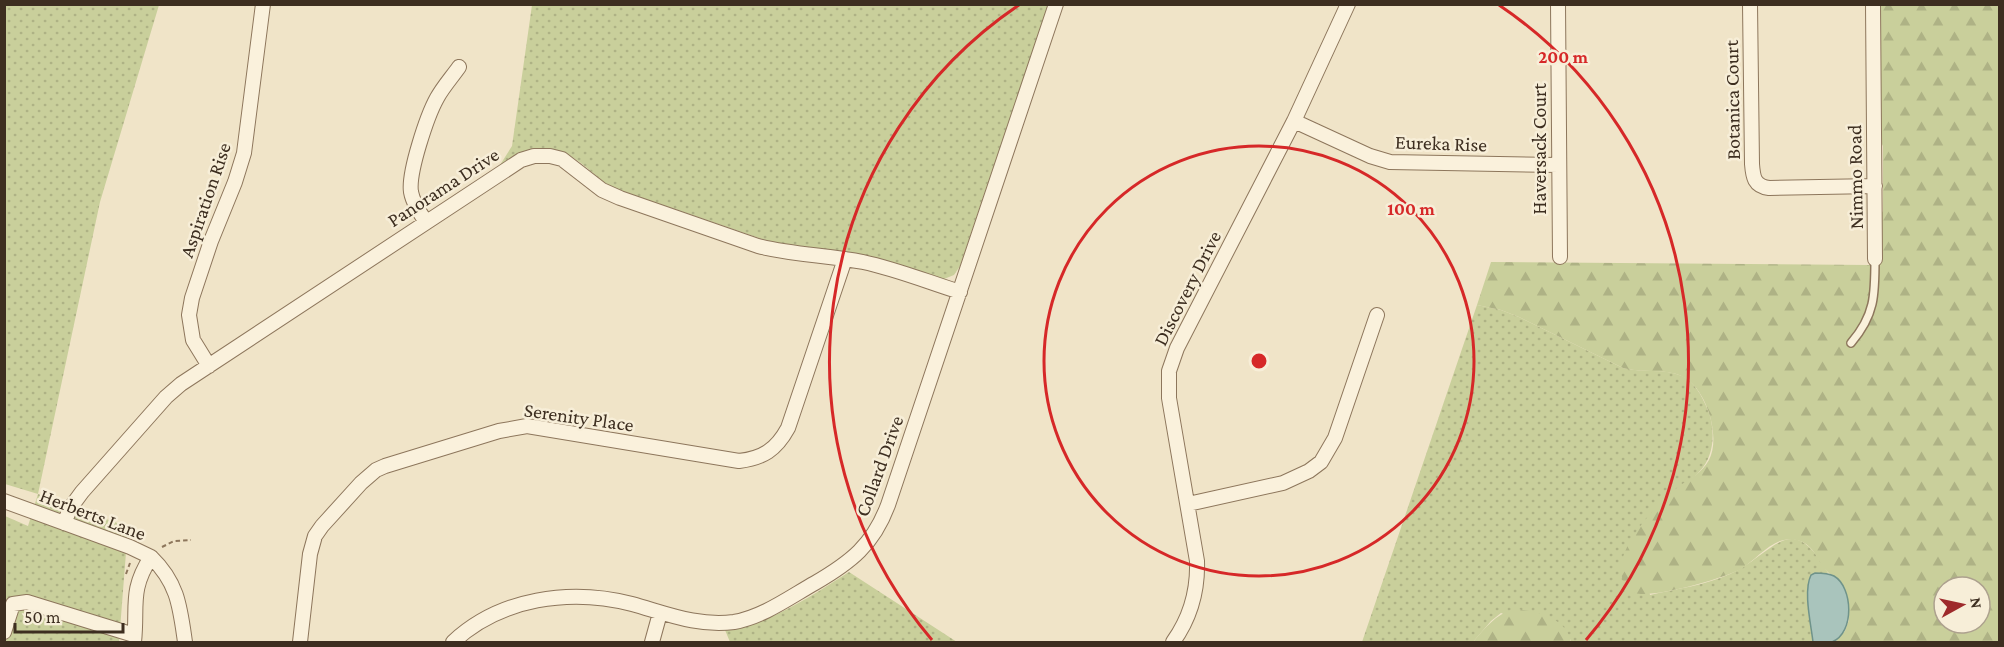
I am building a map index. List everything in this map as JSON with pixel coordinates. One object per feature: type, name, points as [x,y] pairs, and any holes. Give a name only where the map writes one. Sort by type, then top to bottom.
[{"type":"street","name":"Aspiration Rise","points":[[208,366],[193,340],[189,315],[192,298],[236,182],[244,153],[263,4]]},
{"type":"street","name":"Collard Drive","points":[[453,642],[483,620],[507,609],[557,597],[606,598],[700,622],[735,622],[754,616],[835,571],[859,553],[882,522],[1056,4]]},
{"type":"street","name":"Discovery Drive","points":[[1173,642],[1191,609],[1198,578],[1188,504],[1169,398],[1169,371],[1177,348],[1294,121],[1348,4]]},
{"type":"street","name":"Haversack Court","points":[[1558,4],[1560,256]]},
{"type":"street","name":"Botanica Court","points":[[1750,4],[1752,164],[1756,183],[1768,188],[1875,186]]},
{"type":"street","name":"Nimmo Road","points":[[1873,4],[1875,259]]},
{"type":"street","points":[[426,222],[416,207],[411,191],[411,180],[426,122],[437,97],[459,67]]},
{"type":"street","name":"Eureka Rise","points":[[1294,121],[1370,156],[1390,162],[1559,165]]},
{"type":"street","name":"Panorama Drive","points":[[64,523],[71,507],[82,492],[166,397],[208,366],[511,165],[534,156],[561,159],[602,190],[640,206],[776,250],[881,266],[960,292]]},
{"type":"street","name":"Serenity Place","points":[[300,642],[310,554],[315,536],[361,483],[376,470],[385,466],[499,431],[527,426],[739,461],[753,459],[768,452],[780,442],[788,428],[844,259]]},
{"type":"street","points":[[1188,504],[1283,483],[1309,471],[1321,462],[1335,438],[1377,315]]},
{"type":"street","name":"Herberts Lane","points":[[4,501],[130,547],[151,558],[140,576],[136,590],[134,639]]},
{"type":"street","points":[[151,558],[163,569],[177,594],[185,642]]},
{"type":"street","points":[[4,632],[13,604],[27,602],[134,639]]},
{"type":"street","points":[[652,642],[660,613]]},
{"type":"lane","name":"Nimmo Road","points":[[1851,343],[1865,324],[1872,308],[1875,289],[1875,259]]},
{"type":"path","points":[[151,558],[164,545],[174,541],[191,540]]},
{"type":"green space","points":[[5,5],[159,5],[100,202],[38,494],[5,484]]},
{"type":"green space","points":[[532,5],[1048,5],[960,266],[954,275],[944,279],[888,261],[849,252],[783,245],[762,239],[613,188],[566,153],[556,150],[528,151],[500,165],[512,146]]},
{"type":"green space","points":[[1881,5],[1999,5],[1999,642],[1835,642],[1845,631],[1849,620],[1834,576],[1825,569],[1811,548],[1800,541],[1791,539],[1776,543],[1741,569],[1720,577],[1688,587],[1656,593],[1632,592],[1625,585],[1621,572],[1626,549],[1633,537],[1650,514],[1678,487],[1699,472],[1709,460],[1713,439],[1712,427],[1710,415],[1700,393],[1693,384],[1679,375],[1623,368],[1519,317],[1477,305],[1491,262],[1870,265],[1883,211],[1883,146],[1878,137],[1878,21],[1881,16]]},
{"type":"green space","points":[[1477,305],[1519,317],[1623,368],[1667,372],[1682,376],[1694,385],[1710,416],[1713,433],[1711,450],[1699,472],[1666,499],[1636,533],[1650,595],[1721,578],[1745,566],[1782,541],[1792,539],[1803,542],[1815,553],[1828,573],[1822,573],[1808,594],[1813,642],[1571,642],[1571,640],[1501,613],[1473,642],[1362,642]]},
{"type":"green space","points":[[38,494],[128,527],[119,642],[5,642],[5,516],[28,526]]},
{"type":"green space","points":[[849,572],[957,642],[730,642],[725,630],[773,616]]},
{"type":"green space","points":[[1514,609],[1532,611],[1557,621],[1568,633],[1571,642],[1473,642],[1496,618]]},
{"type":"water","points":[[1815,573],[1834,576],[1845,590],[1848,599],[1848,620],[1845,629],[1830,643],[1813,642],[1808,590],[1811,575]]}]
